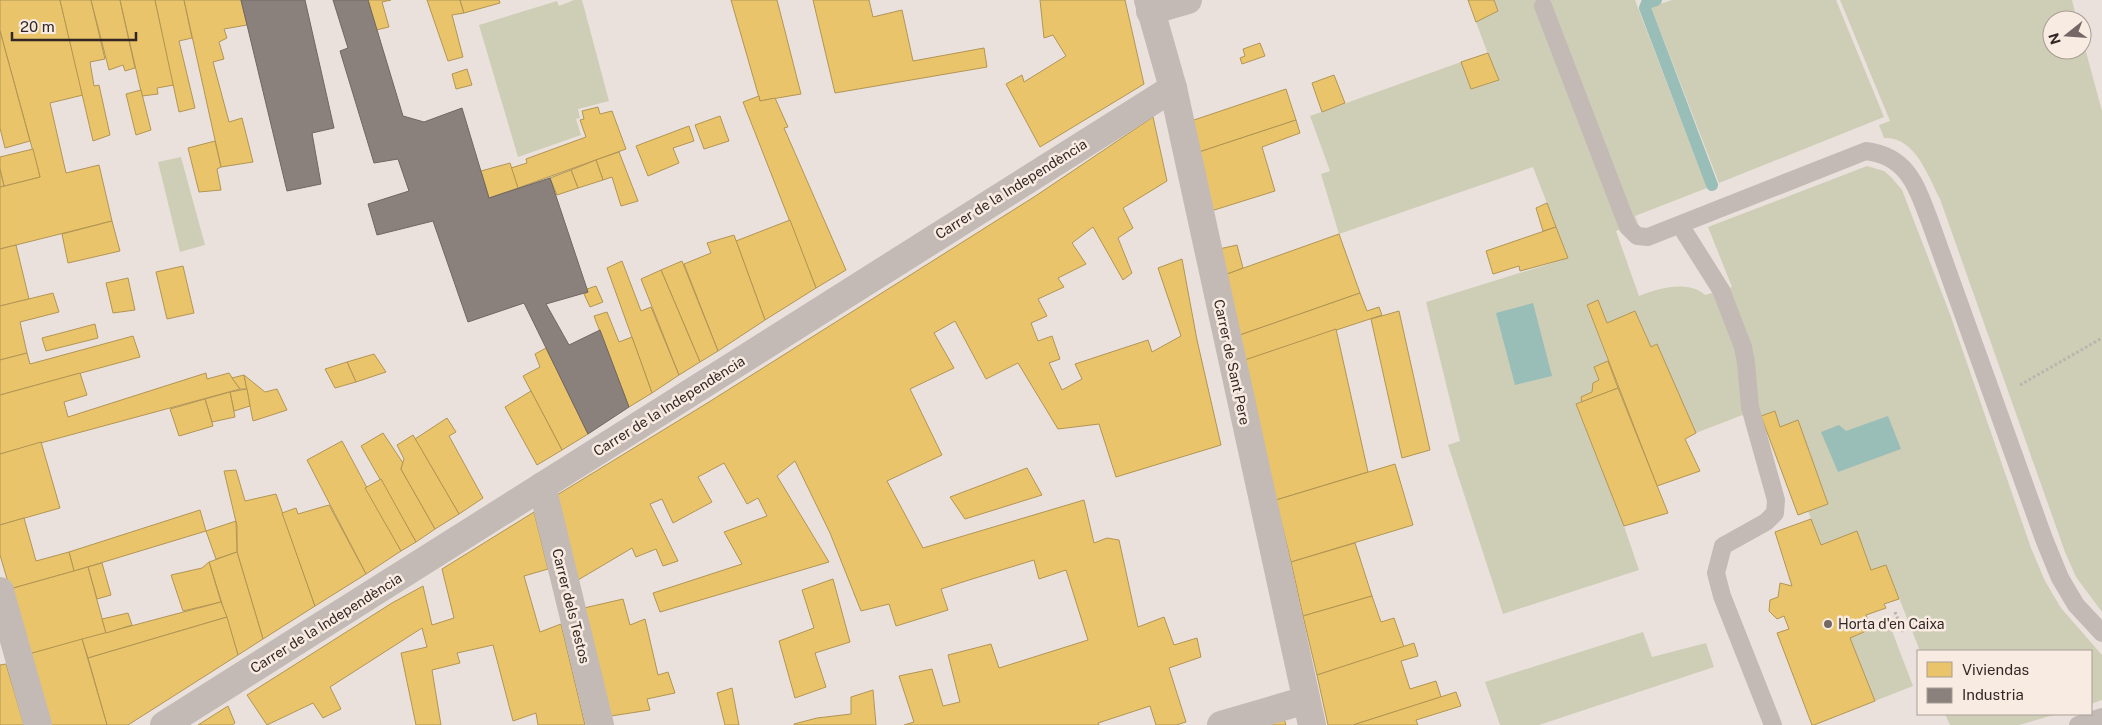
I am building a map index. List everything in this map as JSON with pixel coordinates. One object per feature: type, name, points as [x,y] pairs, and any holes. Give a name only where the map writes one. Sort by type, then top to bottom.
[{"type":"street","points":[[1149,6],[1188,0]]},
{"type":"street","name":"Carrer de Sant Pere","points":[[1149,6],[1173,88],[1309,712]]},
{"type":"street","name":"Carrer de la Independència","points":[[164,725],[1173,88]]},
{"type":"street","name":"Carrer dels Testos","points":[[542,486],[600,725]]},
{"type":"street","points":[[0,591],[38,725]]},
{"type":"street","points":[[1221,725],[1309,712]]},
{"type":"lane","points":[[1543,6],[1628,227],[1637,236],[1648,237],[1866,151],[1880,153],[1907,171],[1917,188],[2044,539],[2060,578],[2076,605],[2102,633]]},
{"type":"lane","points":[[1680,225],[1721,290],[1743,347],[1750,407],[1776,500],[1775,513],[1766,522],[1723,546],[1716,573],[1722,596],[1773,725]]},
{"type":"lane","points":[[2078,725],[2102,718]]},
{"type":"path","points":[[1994,400],[2102,338]]},
{"type":"path","points":[[1895,612],[1903,632]]},
{"type":"green space","points":[[574,0],[582,0],[609,101],[578,109],[580,118],[576,119],[581,135],[518,157],[479,25],[557,1],[559,6]]},
{"type":"green space","points":[[1494,0],[1635,0],[1707,188],[1635,216],[1638,223],[1616,231],[1639,296],[1655,290],[1673,287],[1691,288],[1705,295],[1732,287],[1708,227],[1867,166],[1884,171],[1892,178],[1902,190],[1950,314],[2031,548],[2045,581],[2061,608],[2102,655],[2102,700],[2092,704],[2092,650],[1920,650],[1886,565],[1871,570],[1857,531],[1821,545],[1808,511],[1828,503],[1798,421],[1780,427],[1775,411],[1761,416],[1758,409],[1696,433],[1657,344],[1651,347],[1636,312],[1607,323],[1598,300],[1587,306],[1608,361],[1594,367],[1599,380],[1593,383],[1592,392],[1581,397],[1582,402],[1576,405],[1624,526],[1639,570],[1503,614],[1448,445],[1460,441],[1426,302],[1568,258],[1533,167],[1339,234],[1321,174],[1330,171],[1310,116],[1461,62],[1471,89],[1498,81],[1476,22],[1498,11]]},
{"type":"green space","points":[[1672,0],[1836,0],[1884,117],[1719,183],[1651,7]]},
{"type":"green space","points":[[1840,0],[2072,0],[2074,10],[2042,10],[2042,60],[2088,60],[2102,111],[2102,612],[2076,577],[2065,552],[1940,199],[1925,169],[1912,150],[1904,143],[1895,139],[1884,138],[1879,125],[1890,121]]},
{"type":"green space","points":[[181,157],[205,245],[180,252],[158,162]]},
{"type":"green space","points":[[1889,623],[1913,686],[1875,701],[1850,638]]},
{"type":"green space","points":[[1643,632],[1652,657],[1706,643],[1714,667],[1539,725],[1500,725],[1485,682]]},
{"type":"green space","points":[[1945,715],[2054,715],[2019,725],[1950,725]]},
{"type":"water","points":[[1533,303],[1552,376],[1515,385],[1496,313]]},
{"type":"water","points":[[1888,416],[1901,449],[1838,472],[1821,432],[1839,425],[1846,431]]},
{"type":"building: Viviendas","points":[[0,0],[60,0],[83,95],[50,103],[66,173],[99,165],[112,221],[0,249],[0,187],[40,177],[0,31]]},
{"type":"building: Viviendas","points":[[60,0],[91,0],[105,59],[90,62],[94,86],[99,85],[110,135],[93,141]]},
{"type":"building: Viviendas","points":[[91,0],[120,0],[135,68],[125,71],[123,65],[109,70]]},
{"type":"building: Viviendas","points":[[120,0],[155,0],[174,85],[157,88],[158,94],[142,96]]},
{"type":"building: Viviendas","points":[[155,0],[184,0],[192,38],[179,41],[195,108],[179,112]]},
{"type":"building: Viviendas","points":[[184,0],[241,0],[247,25],[224,29],[227,38],[219,42],[224,59],[213,62],[229,122],[242,118],[253,162],[221,167]]},
{"type":"building: Viviendas","points":[[368,0],[391,0],[382,2],[389,27],[376,30]]},
{"type":"building: Viviendas","points":[[427,0],[460,0],[464,13],[452,15],[463,57],[448,61]]},
{"type":"building: Viviendas","points":[[460,0],[499,0],[500,3],[464,13]]},
{"type":"building: Viviendas","points":[[731,0],[777,0],[801,94],[760,101]]},
{"type":"building: Viviendas","points":[[813,0],[869,0],[873,17],[902,10],[913,61],[984,48],[987,67],[835,93]]},
{"type":"building: Viviendas","points":[[1040,0],[1125,0],[1144,84],[1040,147],[1006,84],[1022,75],[1024,82],[1066,56],[1053,35],[1044,38]]},
{"type":"building: Viviendas","points":[[1468,0],[1494,0],[1498,11],[1476,22]]},
{"type":"building: Viviendas","points":[[0,31],[30,141],[5,148],[0,128]]},
{"type":"building: Viviendas","points":[[1260,43],[1265,56],[1242,64],[1240,58],[1245,56],[1243,49]]},
{"type":"building: Viviendas","points":[[1488,53],[1499,80],[1471,89],[1461,62]]},
{"type":"building: Viviendas","points":[[467,69],[472,85],[456,89],[452,74]]},
{"type":"building: Viviendas","points":[[1334,75],[1345,103],[1322,112],[1312,83]]},
{"type":"building: Viviendas","points":[[1286,89],[1296,120],[1199,152],[1191,121]]},
{"type":"building: Viviendas","points":[[141,90],[151,130],[136,135],[126,94]]},
{"type":"building: Viviendas","points":[[759,96],[760,101],[775,98],[788,127],[784,128],[846,270],[816,288],[743,102]]},
{"type":"building: Viviendas","points":[[598,107],[600,114],[612,111],[626,149],[518,188],[511,168],[527,163],[526,159],[586,137],[580,120],[584,119],[582,111]]},
{"type":"building: Viviendas","points":[[720,116],[729,141],[704,149],[695,125]]},
{"type":"building: Viviendas","points":[[1153,117],[1167,181],[1123,208],[1133,228],[1118,238],[1132,273],[1123,280],[1093,227],[1072,243],[1086,264],[1058,278],[1064,287],[1038,299],[1047,316],[1031,323],[1038,341],[1052,336],[1060,359],[1049,363],[1062,390],[1082,379],[1075,364],[1148,340],[1152,352],[1181,336],[1158,268],[1182,259],[1197,340],[1221,445],[1116,477],[1099,424],[1058,429],[1018,363],[986,379],[955,321],[934,333],[954,368],[910,389],[942,455],[887,481],[923,548],[1084,500],[1094,543],[1107,538],[1119,540],[1138,627],[1164,617],[1174,645],[1197,638],[1201,657],[1169,668],[1186,722],[1176,725],[1156,725],[1150,706],[1098,723],[1099,725],[904,725],[914,722],[899,676],[932,669],[943,706],[960,702],[948,655],[991,644],[999,668],[1088,640],[1066,570],[1039,579],[1034,560],[941,589],[948,610],[896,626],[889,604],[861,611],[830,533],[795,461],[777,476],[829,562],[660,612],[653,593],[742,564],[724,532],[767,516],[758,498],[747,504],[724,463],[698,477],[712,502],[673,523],[662,499],[650,504],[678,561],[663,566],[656,549],[636,557],[632,548],[578,580],[557,495],[709,402],[1034,197]]},
{"type":"building: Viviendas","points":[[1296,120],[1300,133],[1262,147],[1275,191],[1211,211],[1199,152]]},
{"type":"building: Viviendas","points":[[689,126],[694,141],[673,148],[679,163],[648,176],[636,146]]},
{"type":"building: Viviendas","points":[[215,141],[221,167],[217,169],[221,190],[199,192],[188,148]]},
{"type":"building: Viviendas","points":[[33,149],[40,177],[4,186],[0,169],[0,157]]},
{"type":"building: Viviendas","points":[[619,152],[638,201],[621,206],[612,177],[603,180],[596,160]]},
{"type":"building: Viviendas","points":[[596,160],[603,180],[578,188],[571,170]]},
{"type":"building: Viviendas","points":[[510,163],[518,188],[489,198],[481,171]]},
{"type":"building: Viviendas","points":[[0,169],[4,186],[0,187]]},
{"type":"building: Viviendas","points":[[571,170],[578,188],[557,195],[550,178]]},
{"type":"building: Viviendas","points":[[1547,203],[1556,227],[1543,231],[1536,208]]},
{"type":"building: Viviendas","points":[[790,220],[816,288],[765,320],[736,241]]},
{"type":"building: Viviendas","points":[[112,221],[120,251],[68,263],[62,234]]},
{"type":"building: Viviendas","points":[[1556,227],[1568,258],[1520,271],[1519,266],[1493,274],[1486,251]]},
{"type":"building: Viviendas","points":[[1339,234],[1360,293],[1237,336],[1224,275]]},
{"type":"building: Viviendas","points":[[734,235],[765,320],[718,351],[684,264],[711,253],[707,243]]},
{"type":"building: Viviendas","points":[[16,245],[29,299],[0,306],[0,249]]},
{"type":"building: Viviendas","points":[[1237,245],[1243,268],[1224,275],[1219,249]]},
{"type":"building: Viviendas","points":[[622,261],[641,311],[651,307],[679,375],[652,393],[607,268]]},
{"type":"building: Viviendas","points":[[682,261],[718,351],[700,362],[661,270]]},
{"type":"building: Viviendas","points":[[183,266],[194,313],[167,319],[156,272]]},
{"type":"building: Viviendas","points":[[661,270],[700,362],[679,375],[641,279]]},
{"type":"building: Viviendas","points":[[128,278],[135,310],[113,313],[106,283]]},
{"type":"building: Viviendas","points":[[596,286],[603,302],[590,307],[584,294],[588,292],[587,289]]},
{"type":"building: Viviendas","points":[[53,293],[59,312],[20,322],[27,353],[0,360],[0,306]]},
{"type":"building: Viviendas","points":[[1360,293],[1367,311],[1379,307],[1382,315],[1242,361],[1237,336]]},
{"type":"building: Viviendas","points":[[1598,300],[1607,323],[1635,311],[1651,347],[1657,344],[1696,433],[1685,439],[1700,471],[1657,486],[1587,305]]},
{"type":"building: Viviendas","points":[[1399,311],[1430,450],[1402,458],[1371,319]]},
{"type":"building: Viviendas","points":[[607,312],[619,342],[632,337],[652,393],[629,407],[594,316]]},
{"type":"building: Viviendas","points":[[95,324],[98,338],[46,351],[42,338]]},
{"type":"building: Viviendas","points":[[1336,329],[1368,472],[1276,500],[1242,361]]},
{"type":"building: Viviendas","points":[[133,336],[140,357],[0,395],[0,360],[27,353],[30,364]]},
{"type":"building: Viviendas","points":[[546,348],[588,434],[562,450],[523,376],[540,367],[535,354]]},
{"type":"building: Viviendas","points":[[374,354],[386,372],[356,382],[347,362]]},
{"type":"building: Viviendas","points":[[1608,361],[1618,388],[1582,402],[1581,397],[1592,392],[1593,383],[1599,380],[1594,367]]},
{"type":"building: Viviendas","points":[[347,362],[356,382],[335,388],[325,369]]},
{"type":"building: Viviendas","points":[[80,373],[87,395],[64,402],[68,417],[206,373],[207,379],[229,373],[240,389],[0,454],[0,395]]},
{"type":"building: Viviendas","points":[[244,375],[247,389],[240,389],[232,378]]},
{"type":"building: Viviendas","points":[[244,375],[265,392],[277,389],[287,410],[253,421]]},
{"type":"building: Viviendas","points":[[1618,388],[1668,513],[1624,526],[1576,404]]},
{"type":"building: Viviendas","points":[[247,389],[250,406],[234,411],[230,392]]},
{"type":"building: Viviendas","points":[[531,391],[562,450],[537,465],[505,407]]},
{"type":"building: Viviendas","points":[[230,392],[235,417],[212,422],[205,399]]},
{"type":"building: Viviendas","points":[[205,399],[213,426],[179,436],[170,409]]},
{"type":"building: Viviendas","points":[[1775,411],[1780,427],[1798,420],[1828,504],[1798,515],[1761,416]]},
{"type":"building: Viviendas","points":[[447,418],[456,432],[449,436],[483,498],[459,514],[415,439]]},
{"type":"building: Viviendas","points":[[383,433],[403,463],[401,469],[435,529],[416,542],[361,446]]},
{"type":"building: Viviendas","points":[[413,435],[459,514],[435,529],[401,469],[404,459],[397,445]]},
{"type":"building: Viviendas","points":[[342,441],[401,551],[366,574],[307,460]]},
{"type":"building: Viviendas","points":[[41,442],[60,508],[0,525],[0,454]]},
{"type":"building: Viviendas","points":[[1395,464],[1413,525],[1291,562],[1276,500]]},
{"type":"building: Viviendas","points":[[1027,468],[1042,495],[965,519],[950,497]]},
{"type":"building: Viviendas","points":[[236,470],[245,501],[276,494],[315,606],[263,639],[237,552],[237,526],[224,471]]},
{"type":"building: Viviendas","points":[[381,479],[416,542],[401,551],[365,488]]},
{"type":"building: Viviendas","points":[[329,505],[366,574],[315,606],[282,513],[296,508],[298,514]]},
{"type":"building: Viviendas","points":[[200,510],[206,531],[74,571],[69,552]]},
{"type":"building: Viviendas","points":[[534,512],[548,569],[524,576],[540,632],[561,624],[585,725],[538,725],[536,713],[513,721],[493,645],[457,653],[460,663],[432,670],[441,725],[416,725],[401,653],[427,647],[422,628],[330,687],[341,709],[323,718],[313,703],[267,725],[247,695],[392,603],[423,586],[432,625],[454,618],[442,569]]},
{"type":"building: Viviendas","points":[[24,518],[36,561],[69,552],[74,571],[10,589],[0,555],[0,525]]},
{"type":"building: Viviendas","name":"Horta d'en Caixa","points":[[1811,519],[1821,545],[1857,531],[1871,570],[1886,565],[1899,599],[1884,604],[1886,608],[1866,615],[1871,629],[1850,638],[1875,701],[1814,725],[1812,725],[1777,633],[1789,629],[1784,616],[1777,619],[1769,611],[1770,600],[1778,597],[1780,583],[1792,586],[1775,532]]},
{"type":"building: Viviendas","points":[[236,521],[237,552],[216,559],[206,531]]},
{"type":"building: Viviendas","points":[[1355,543],[1372,596],[1303,616],[1291,562]]},
{"type":"building: Viviendas","points":[[237,552],[263,639],[238,655],[209,562]]},
{"type":"building: Viviendas","points":[[209,562],[221,602],[183,611],[171,575],[202,568]]},
{"type":"building: Viviendas","points":[[102,563],[111,595],[97,599],[88,567]]},
{"type":"building: Viviendas","points":[[88,567],[106,633],[29,654],[10,589]]},
{"type":"building: Viviendas","points":[[833,579],[850,642],[815,653],[826,687],[795,698],[779,641],[814,628],[802,590]]},
{"type":"building: Viviendas","points":[[1372,596],[1381,622],[1394,618],[1404,647],[1317,675],[1303,616]]},
{"type":"building: Viviendas","points":[[623,599],[630,625],[645,619],[658,675],[668,672],[675,693],[647,699],[650,710],[611,716],[584,608]]},
{"type":"building: Viviendas","points":[[221,602],[227,617],[88,658],[82,639]]},
{"type":"building: Viviendas","points":[[128,613],[132,625],[106,633],[102,619]]},
{"type":"building: Viviendas","points":[[227,617],[238,655],[128,725],[107,725],[88,658]]},
{"type":"building: Viviendas","points":[[82,639],[107,725],[51,725],[29,654]]},
{"type":"building: Viviendas","points":[[1414,643],[1418,656],[1401,661],[1410,689],[1436,681],[1441,697],[1353,725],[1328,725],[1317,675]]},
{"type":"building: Viviendas","points":[[6,664],[24,725],[0,725],[0,665]]},
{"type":"building: Viviendas","points":[[732,688],[739,725],[725,725],[717,693]]},
{"type":"building: Viviendas","points":[[873,690],[876,725],[794,725],[817,718],[851,714],[851,697]]},
{"type":"building: Viviendas","points":[[1456,692],[1461,706],[1416,720],[1418,725],[1353,725]]},
{"type":"building: Viviendas","points":[[228,706],[235,723],[232,725],[198,725]]},
{"type":"building: Viviendas","points":[[1284,719],[1286,725],[1264,725]]},
{"type":"building: Industria","points":[[241,0],[305,0],[334,128],[312,133],[321,184],[287,191]]},
{"type":"building: Industria","points":[[333,0],[368,0],[403,116],[424,122],[462,108],[489,198],[550,178],[588,292],[546,304],[569,345],[600,330],[629,407],[588,434],[524,303],[468,322],[433,221],[377,235],[368,204],[409,191],[398,159],[374,163],[340,51],[348,48]]},
{"type":"waterway","points":[[1656,0],[1647,3],[1645,8],[1712,185]]},
{"type":"place","name":"Horta d'en Caixa","points":[[1828,624]]}]
